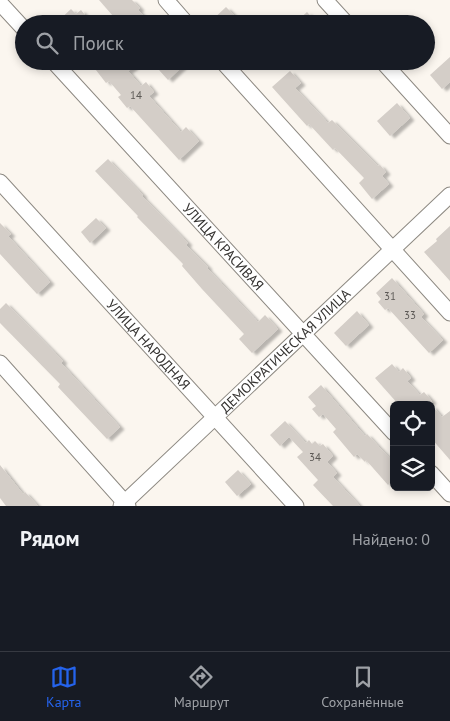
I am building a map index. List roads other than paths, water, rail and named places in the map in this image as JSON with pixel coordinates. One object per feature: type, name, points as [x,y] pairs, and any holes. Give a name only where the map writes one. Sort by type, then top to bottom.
[{"type":"street","points":[[166,0],[180,15]]},
{"type":"street","points":[[325,0],[339,15]]},
{"type":"street","points":[[0,3],[15,19]]},
{"type":"street","name":"УЛИЦА КРАСИВАЯ","points":[[61,70],[390,428]]},
{"type":"street","points":[[230,70],[450,313]]},
{"type":"street","points":[[390,70],[450,136]]},
{"type":"street","name":"УЛИЦА НАРОДНАЯ","points":[[0,182],[296,506]]},
{"type":"street","name":"ДЕМОКРАТИЧЕСКАЯ УЛИЦА","points":[[125,505],[214,418],[450,195]]},
{"type":"street","points":[[0,363],[125,505]]},
{"type":"street","points":[[435,478],[450,494]]}]
